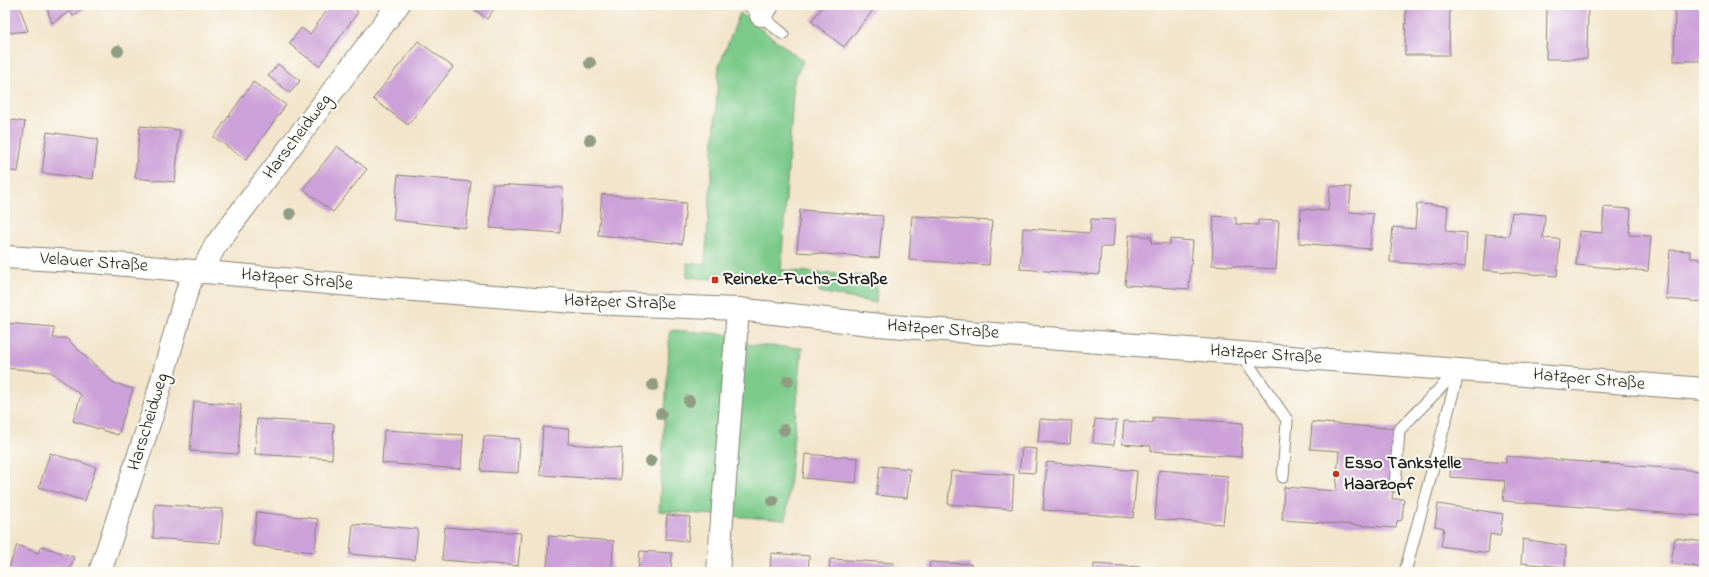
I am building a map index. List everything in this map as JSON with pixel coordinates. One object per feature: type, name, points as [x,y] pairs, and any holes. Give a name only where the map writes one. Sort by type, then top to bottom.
[{"type":"main road","name":"Harscheidweg","points":[[100,572],[153,412],[193,271],[215,246],[398,5]]},
{"type":"main road","name":"Velauer Straße","points":[[5,257],[193,271]]},
{"type":"main road","name":"Hatzper Straße","points":[[193,271],[373,287],[589,303],[738,309],[879,325],[1704,389]]},
{"type":"main road","points":[[718,572],[738,309]]},
{"type":"lane","points":[[759,8],[783,34]]},
{"type":"lane","points":[[1240,353],[1287,420],[1283,477]]},
{"type":"lane","points":[[1395,486],[1399,430],[1459,370]]},
{"type":"lane","points":[[1405,572],[1425,502],[1459,370]]},
{"type":"green space","points":[[740,13],[803,61],[794,80],[781,270],[877,277],[876,303],[819,292],[819,285],[784,278],[713,274],[712,279],[687,277],[687,263],[705,264],[719,66]]},
{"type":"green space","points":[[670,330],[725,334],[751,345],[802,348],[786,520],[659,511]]},
{"type":"building","points":[[5,5],[19,5],[28,31],[8,33],[8,35],[5,35]]},
{"type":"building","points":[[46,5],[83,5],[85,8],[73,16],[70,11],[52,23]]},
{"type":"building","points":[[318,5],[349,5],[358,12],[319,66],[289,44],[301,28],[310,34],[326,12]]},
{"type":"building","points":[[469,5],[497,5],[487,19]]},
{"type":"building","points":[[824,5],[877,5],[844,47],[811,21]]},
{"type":"building","points":[[1406,5],[1450,5],[1449,55],[1405,55]]},
{"type":"building","points":[[1547,5],[1588,5],[1587,59],[1546,59]]},
{"type":"building","points":[[1675,5],[1704,5],[1704,61],[1674,61]]},
{"type":"building","points":[[418,41],[453,67],[408,125],[373,99]]},
{"type":"building","points":[[278,64],[300,81],[290,93],[268,76]]},
{"type":"building","points":[[253,82],[286,105],[246,160],[214,137]]},
{"type":"building","points":[[5,119],[25,122],[18,172],[5,170]]},
{"type":"building","points":[[140,126],[180,130],[175,182],[135,178]]},
{"type":"building","points":[[47,132],[98,139],[93,179],[42,173]]},
{"type":"building","points":[[337,146],[367,169],[333,212],[303,189]]},
{"type":"building","points":[[398,175],[471,182],[466,228],[393,220]]},
{"type":"building","points":[[493,184],[563,188],[560,233],[490,228]]},
{"type":"building","points":[[1330,186],[1351,187],[1349,212],[1373,214],[1370,249],[1299,243],[1301,209],[1328,211]]},
{"type":"building","points":[[602,194],[686,203],[682,244],[598,235]]},
{"type":"building","points":[[1417,204],[1448,206],[1446,231],[1467,233],[1465,267],[1390,262],[1393,227],[1415,229]]},
{"type":"building","points":[[1604,207],[1631,209],[1629,235],[1651,236],[1648,271],[1576,265],[1579,231],[1602,233]]},
{"type":"building","points":[[800,210],[883,216],[879,258],[797,252]]},
{"type":"building","points":[[1512,212],[1545,215],[1543,238],[1560,239],[1557,276],[1483,270],[1486,234],[1509,236]]},
{"type":"building","points":[[912,216],[992,221],[989,265],[909,260]]},
{"type":"building","points":[[1214,216],[1236,218],[1236,224],[1258,225],[1258,220],[1279,221],[1276,269],[1212,265]]},
{"type":"building","points":[[1091,219],[1115,220],[1113,247],[1101,247],[1099,275],[1020,269],[1023,228],[1090,233]]},
{"type":"building","points":[[1129,235],[1152,237],[1151,243],[1170,244],[1170,239],[1193,241],[1189,289],[1125,285]]},
{"type":"building","points":[[1670,250],[1690,251],[1690,258],[1704,259],[1704,302],[1666,299]]},
{"type":"building","points":[[5,323],[54,327],[53,338],[66,338],[114,383],[133,389],[118,435],[73,421],[81,395],[51,372],[5,368]]},
{"type":"building","points":[[194,401],[241,405],[238,454],[190,451]]},
{"type":"building","points":[[1153,417],[1243,423],[1241,457],[1151,451],[1151,446],[1122,444],[1124,421],[1153,423]]},
{"type":"building","points":[[257,419],[334,424],[332,459],[255,454]]},
{"type":"building","points":[[1040,419],[1072,421],[1070,444],[1038,442]]},
{"type":"building","points":[[1095,419],[1117,421],[1114,445],[1093,443]]},
{"type":"building","points":[[1312,422],[1398,429],[1392,499],[1404,499],[1402,520],[1397,521],[1396,528],[1282,520],[1284,487],[1336,491],[1339,451],[1310,449]]},
{"type":"building","points":[[543,427],[569,429],[568,444],[622,448],[620,480],[540,475]]},
{"type":"building","points":[[384,430],[463,435],[461,469],[382,463]]},
{"type":"building","points":[[484,436],[520,439],[518,473],[481,471]]},
{"type":"building","points":[[1022,448],[1037,449],[1035,473],[1019,472]]},
{"type":"building","points":[[50,453],[96,467],[85,501],[39,487]]},
{"type":"building","points":[[805,454],[858,458],[856,483],[803,478]]},
{"type":"building","points":[[1506,456],[1704,471],[1704,516],[1503,501],[1505,481],[1450,477],[1451,459],[1506,463]]},
{"type":"building","points":[[1047,462],[1137,471],[1133,518],[1043,510]]},
{"type":"building","points":[[880,466],[910,469],[907,498],[876,495]]},
{"type":"building","points":[[1159,470],[1228,476],[1223,524],[1155,519]]},
{"type":"building","points":[[951,471],[1014,475],[1012,509],[948,504]]},
{"type":"building","points":[[155,504],[223,509],[220,543],[153,538]]},
{"type":"building","points":[[1438,504],[1503,514],[1500,536],[1490,534],[1488,553],[1441,546],[1444,528],[1435,526]]},
{"type":"building","points":[[257,512],[318,519],[315,552],[253,546]]},
{"type":"building","points":[[667,515],[690,517],[688,541],[665,539]]},
{"type":"building","points":[[353,524],[418,529],[415,560],[350,554]]},
{"type":"building","points":[[445,527],[521,533],[518,566],[442,560]]},
{"type":"building","points":[[549,536],[614,541],[611,572],[547,568]]},
{"type":"building","points":[[1675,538],[1704,542],[1704,568],[1671,563]]},
{"type":"building","points":[[1523,539],[1566,546],[1565,567],[1521,563]]},
{"type":"building","points":[[17,545],[38,553],[41,546],[74,557],[69,572],[13,572],[8,570]]},
{"type":"building","points":[[640,551],[672,553],[671,572],[638,572]]},
{"type":"building","points":[[771,553],[809,556],[808,572],[770,572]]},
{"type":"building","points":[[830,559],[894,563],[894,572],[829,572]]},
{"type":"building","points":[[930,562],[971,564],[971,572],[929,572]]},
{"type":"building","points":[[1094,564],[1139,567],[1138,572],[1094,572]]},
{"type":"place","name":"Reineke-Fuchs-Straße","points":[[715,280]]},
{"type":"place","name":"Esso Tankstelle Haarzopf","points":[[1336,474]]}]
